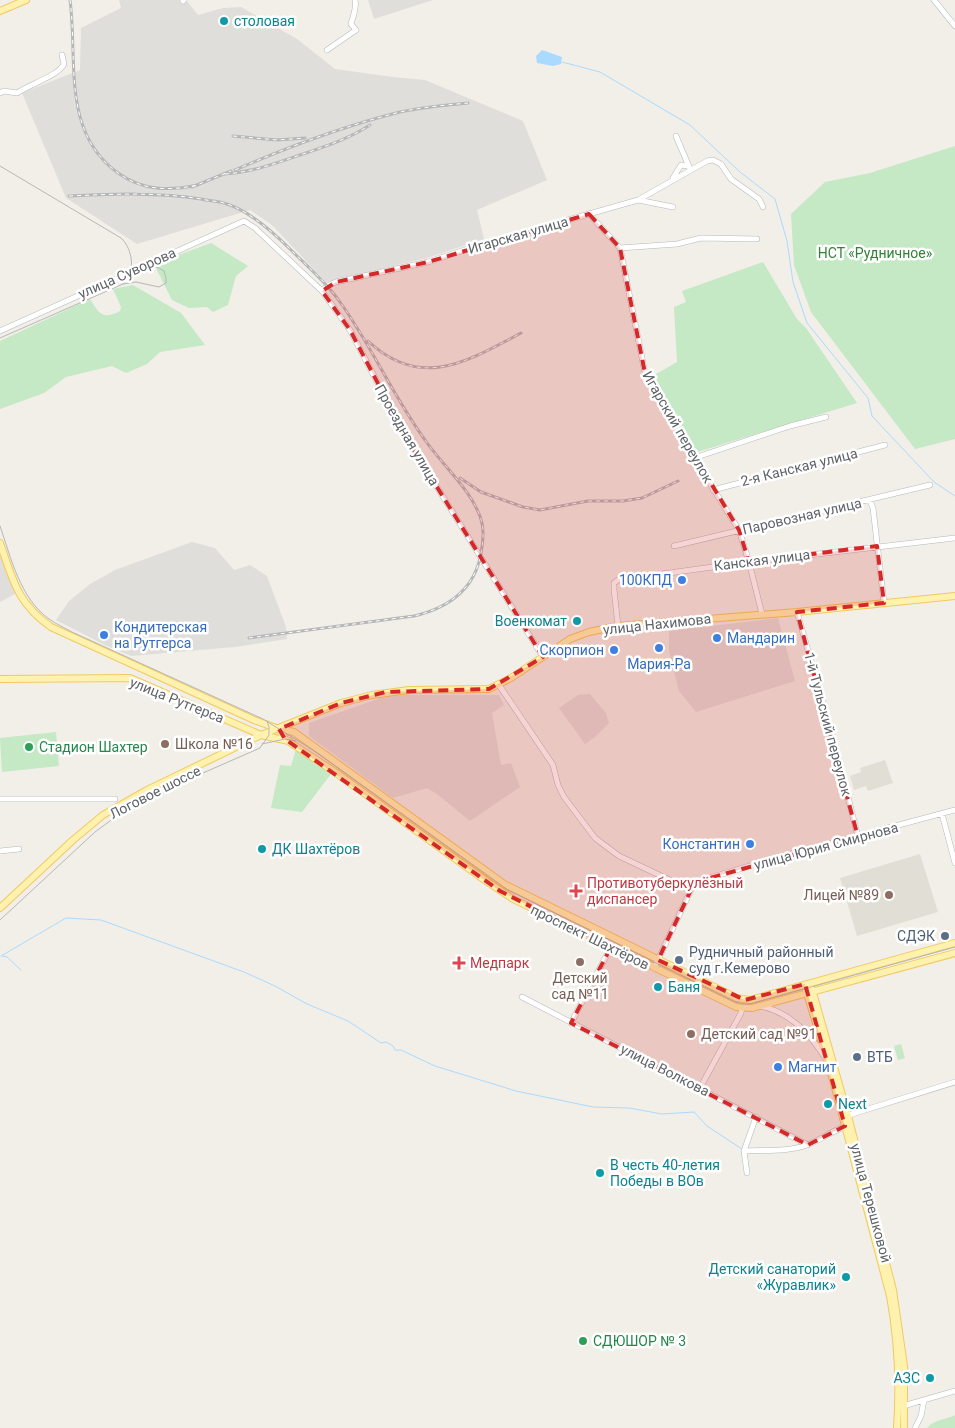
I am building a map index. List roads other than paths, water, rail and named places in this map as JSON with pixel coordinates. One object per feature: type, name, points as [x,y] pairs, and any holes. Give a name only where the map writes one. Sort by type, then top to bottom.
[{"type":"main road","points":[[0,11],[26,0]]},
{"type":"main road","name":"улица Рутгерса","points":[[0,543],[17,590],[36,616],[68,635],[254,720],[278,729]]},
{"type":"main road","name":"улица Нахимова","points":[[264,736],[341,703],[379,694],[408,690],[489,689],[499,685],[578,636],[618,626],[797,612],[955,596]]},
{"type":"main road","points":[[136,680],[138,667]]},
{"type":"main road","name":"улица Рутгерса","points":[[0,679],[124,678],[136,680],[264,736]]},
{"type":"main road","points":[[278,729],[290,741]]},
{"type":"main road","name":"проспект Шахтёров","points":[[278,729],[294,732],[504,884],[658,960],[745,1000],[955,943]]},
{"type":"main road","name":"проспект Шахтёров","points":[[264,736],[290,741],[500,891],[730,1005],[742,1008],[759,1006],[955,953]]},
{"type":"main road","name":"Логовое шоссе","points":[[0,908],[73,840],[103,815],[147,790],[264,736]]},
{"type":"main road","name":"Логовое шоссе","points":[[0,913],[75,843],[106,818],[150,793],[264,736]]},
{"type":"main road","name":"улица Терешковой","points":[[807,984],[848,1126],[893,1311],[904,1428]]},
{"type":"main road","name":"улица Терешковой","points":[[810,992],[827,1062],[845,1116]]},
{"type":"main road","name":"улица Терешковой","points":[[897,1428],[901,1407]]},
{"type":"street","points":[[327,50],[356,30],[351,24],[356,7],[355,0]]},
{"type":"street","points":[[934,0],[955,26]]},
{"type":"street","points":[[0,93],[4,91],[17,93],[56,73],[64,64],[62,55]]},
{"type":"street","points":[[676,136],[689,167]]},
{"type":"street","name":"Игарская улица","points":[[322,290],[336,282],[428,262],[638,200],[689,167],[707,160],[713,160],[721,164],[731,179],[759,198],[763,207]]},
{"type":"street","points":[[638,200],[673,208]]},
{"type":"street","points":[[589,214],[620,248],[677,244],[701,238],[757,239]]},
{"type":"street","name":"улица Суворова","points":[[0,331],[239,222],[244,221],[255,228]]},
{"type":"street","name":"Проездная улица","points":[[255,228],[322,290],[350,330],[407,439],[543,657]]},
{"type":"street","name":"Игарский переулок","points":[[620,248],[645,373],[713,490],[739,530],[750,562],[762,614]]},
{"type":"street","points":[[694,458],[790,426],[826,417]]},
{"type":"street","name":"2-я Канская улица","points":[[713,490],[885,445]]},
{"type":"street","name":"Паровозная улица","points":[[674,546],[930,485]]},
{"type":"street","points":[[870,500],[884,603]]},
{"type":"street","name":"Канская улица","points":[[618,626],[614,583],[618,580],[877,546],[955,538]]},
{"type":"street","name":"1-й Тульский переулок","points":[[797,612],[835,745],[858,837]]},
{"type":"street","points":[[499,685],[553,765],[558,785],[564,797],[595,838],[619,856],[691,890],[654,968]]},
{"type":"street","points":[[0,799],[115,799]]},
{"type":"street","name":"улица Юрия Смирнова","points":[[691,890],[697,883],[776,858],[955,810]]},
{"type":"street","points":[[942,814],[955,862]]},
{"type":"street","points":[[0,851],[19,849]]},
{"type":"street","points":[[571,1023],[611,947]]},
{"type":"street","name":"улица Волкова","points":[[522,997],[756,1116],[808,1145]]},
{"type":"street","points":[[759,1006],[775,1010],[793,1020],[816,1046],[827,1062]]},
{"type":"street","points":[[700,1088],[742,1008]]},
{"type":"street","points":[[845,1116],[955,1082]]},
{"type":"street","points":[[747,1173],[744,1151],[756,1116]]},
{"type":"street","points":[[744,1151],[785,1149],[808,1145],[848,1126]]},
{"type":"street","points":[[901,1407],[955,1391]]},
{"type":"street","points":[[915,1428],[921,1416],[924,1400]]},
{"type":"water","points":[[542,50],[562,57],[561,64],[553,66],[537,63],[536,56]]},
{"type":"waterway","points":[[562,62],[600,72],[690,125],[740,172],[775,199],[787,241],[793,282],[807,323],[868,398],[872,416],[934,482],[955,496]]},
{"type":"waterway","points":[[1,956],[66,918],[101,920],[244,972],[275,986],[307,1004],[348,1021],[381,1043],[386,1042],[393,1046],[395,1050],[401,1050],[435,1066],[516,1091],[593,1107],[629,1108],[662,1114],[694,1112],[707,1126],[742,1149]]},
{"type":"waterway","points":[[2,956],[7,957],[21,970]]},
{"type":"tram line","points":[[0,166],[121,238],[128,248],[131,261],[130,274],[123,284],[0,338]]},
{"type":"tram line","points":[[123,284],[136,282],[159,287],[166,283],[164,271],[157,267],[125,279]]},
{"type":"tram line","points":[[0,526],[24,589],[39,610],[52,621],[72,632],[263,719],[316,752],[508,890],[733,1001],[750,1004],[955,947]]},
{"type":"tram line","points":[[0,920],[95,832],[114,818],[203,773],[260,748],[269,735],[267,721]]},
{"type":"tram line","points":[[262,744],[285,739],[296,741]]},
{"type":"railway","points":[[70,0],[76,94],[80,116],[88,137],[100,156],[127,179],[147,186],[167,189],[198,185]]},
{"type":"railway","points":[[235,170],[275,153],[358,124],[400,112],[468,103]]},
{"type":"railway","points":[[225,174],[256,169],[286,160],[339,141],[370,125]]},
{"type":"railway","points":[[233,136],[277,140],[305,138]]},
{"type":"railway","points":[[192,187],[231,171]]},
{"type":"railway","points":[[69,196],[152,194],[201,199],[235,207],[261,224],[310,268],[335,295],[362,336],[413,423],[432,450],[465,490],[478,512],[483,534],[478,566],[466,587],[449,602],[414,616],[249,638]]},
{"type":"railway","points":[[368,341],[388,356],[407,365],[426,368],[463,361],[521,333]]},
{"type":"railway","points":[[460,478],[481,492],[523,507],[540,510],[588,501],[623,501],[642,498],[678,481]]},
{"type":"place","name":"столовая","points":[[224,21]]},
{"type":"place","name":"100КПД","points":[[682,580]]},
{"type":"place","name":"Военкомат","points":[[577,621]]},
{"type":"place","name":"Кондитерская на Рутгерса","points":[[104,635]]},
{"type":"place","name":"Мандарин","points":[[717,638]]},
{"type":"place","name":"Мария-Ра","points":[[659,648]]},
{"type":"place","name":"Скорпион","points":[[614,650]]},
{"type":"place","name":"Школа №16","points":[[165,744]]},
{"type":"place","name":"Стадион Шахтер","points":[[29,747]]},
{"type":"place","name":"Константин","points":[[750,844]]},
{"type":"place","name":"ДК Шахтёров","points":[[262,849]]},
{"type":"place","name":"Противотуберкулёзный диспансер","points":[[576,891]]},
{"type":"place","name":"Лицей №89","points":[[889,895]]},
{"type":"place","name":"СДЭК","points":[[945,936]]},
{"type":"place","name":"Рудничный районный суд г.Кемерово","points":[[679,960]]},
{"type":"place","name":"Детский сад №11","points":[[580,962]]},
{"type":"place","name":"Медпарк","points":[[459,963]]},
{"type":"place","name":"Баня","points":[[658,987]]},
{"type":"place","name":"Детский сад №91","points":[[691,1034]]},
{"type":"place","name":"ВТБ","points":[[857,1057]]},
{"type":"place","name":"Магнит","points":[[778,1067]]},
{"type":"place","name":"Next","points":[[828,1104]]},
{"type":"place","name":"В честь 40-летия Победы в ВОв","points":[[600,1173]]},
{"type":"place","name":"Детский санаторий «Журавлик»","points":[[846,1277]]},
{"type":"place","name":"СДЮШОР № 3","points":[[583,1341]]},
{"type":"place","name":"АЗС","points":[[930,1378]]},
{"type":"park label","name":"НСТ «Рудничное»","points":[[875,253]]}]
